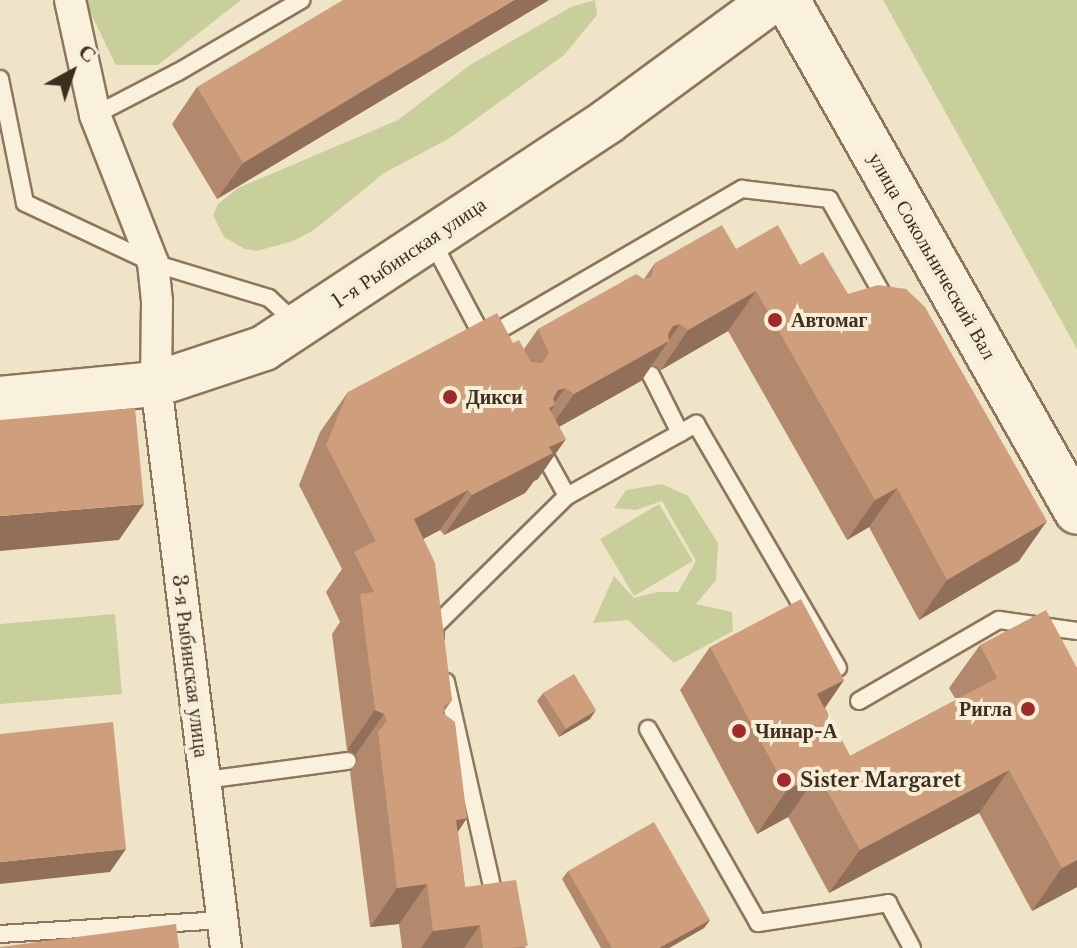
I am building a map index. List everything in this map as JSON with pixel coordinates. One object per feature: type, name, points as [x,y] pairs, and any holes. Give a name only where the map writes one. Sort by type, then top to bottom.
[{"type":"main road","name":"1-я Рыбинская улица","points":[[0,399],[156,384],[264,348],[608,121],[773,0]]},
{"type":"main road","name":"улица Сокольнический Вал","points":[[787,0],[1066,502]]},
{"type":"street","name":"3-я Рыбинская улица","points":[[70,0],[95,115],[153,263],[156,384],[224,934]]},
{"type":"lane","points":[[95,115],[178,72],[301,0]]},
{"type":"lane","points":[[0,79],[25,203],[153,263],[269,298],[299,327]]},
{"type":"lane","points":[[431,239],[487,346],[742,189],[829,199],[898,322]]},
{"type":"lane","points":[[651,375],[680,433]]},
{"type":"lane","points":[[506,948],[454,747],[433,628],[567,496],[696,424],[838,668]]},
{"type":"lane","points":[[536,439],[567,496]]},
{"type":"lane","points":[[859,701],[999,620],[1077,631]]},
{"type":"lane","points":[[648,729],[758,923],[888,903],[912,948]]},
{"type":"lane","points":[[205,780],[348,761]]},
{"type":"lane","points":[[0,934],[224,934]]},
{"type":"green space","points":[[84,0],[241,0],[158,65],[116,65]]},
{"type":"green space","points":[[595,0],[597,15],[564,55],[450,138],[384,173],[314,230],[293,241],[257,251],[245,249],[224,237],[213,215],[218,204],[238,188],[398,120],[470,65],[571,7]]},
{"type":"green space","points":[[883,0],[1077,0],[1077,349]]},
{"type":"green space","points":[[662,484],[688,496],[718,543],[716,580],[696,604],[732,612],[733,631],[674,663],[628,620],[593,623],[614,576],[634,598],[658,592],[678,592],[696,561],[662,501],[636,510],[614,508],[626,490]]},
{"type":"green space","points":[[659,504],[693,561],[634,596],[600,539]]},
{"type":"green space","points":[[115,614],[122,694],[0,704],[0,624]]},
{"type":"building","points":[[343,0],[514,0],[243,163],[197,87]]},
{"type":"building","points":[[722,225],[736,249],[778,225],[800,265],[823,252],[848,294],[878,285],[906,289],[925,307],[1047,521],[947,580],[897,488],[875,500],[756,291],[688,330],[680,324],[673,326],[668,334],[669,341],[574,394],[565,388],[558,390],[553,398],[555,405],[549,408],[566,439],[549,447],[553,453],[472,495],[468,490],[414,519],[435,563],[452,700],[444,706],[443,713],[455,722],[467,818],[456,820],[465,887],[516,880],[528,946],[483,948],[480,925],[433,931],[427,884],[397,888],[378,732],[387,721],[384,714],[375,710],[360,594],[374,592],[354,552],[376,541],[326,445],[348,392],[497,313],[513,343],[519,340],[531,362],[542,363],[549,353],[538,329],[636,274],[644,279],[651,277],[655,263]]},
{"type":"building","points":[[135,408],[144,504],[0,516],[0,420]]},
{"type":"building","points":[[801,599],[844,680],[817,694],[850,756],[997,678],[980,645],[1046,610],[1077,668],[1077,860],[1062,868],[1009,770],[860,850],[818,774],[787,790],[710,647]]},
{"type":"building","points":[[574,674],[596,710],[566,729],[543,693]]},
{"type":"building","points":[[113,722],[126,849],[0,862],[0,734]]},
{"type":"building","points":[[654,822],[710,920],[659,948],[612,948],[568,871]]},
{"type":"building","points":[[176,924],[179,948],[0,948],[0,947]]},
{"type":"place","name":"Автомаг","points":[[775,320]]},
{"type":"place","name":"Дикси","points":[[450,397]]},
{"type":"place","name":"Ригла","points":[[1028,709]]},
{"type":"place","name":"Чинар-А","points":[[739,731]]},
{"type":"place","name":"Sister Margaret","points":[[784,780]]}]
